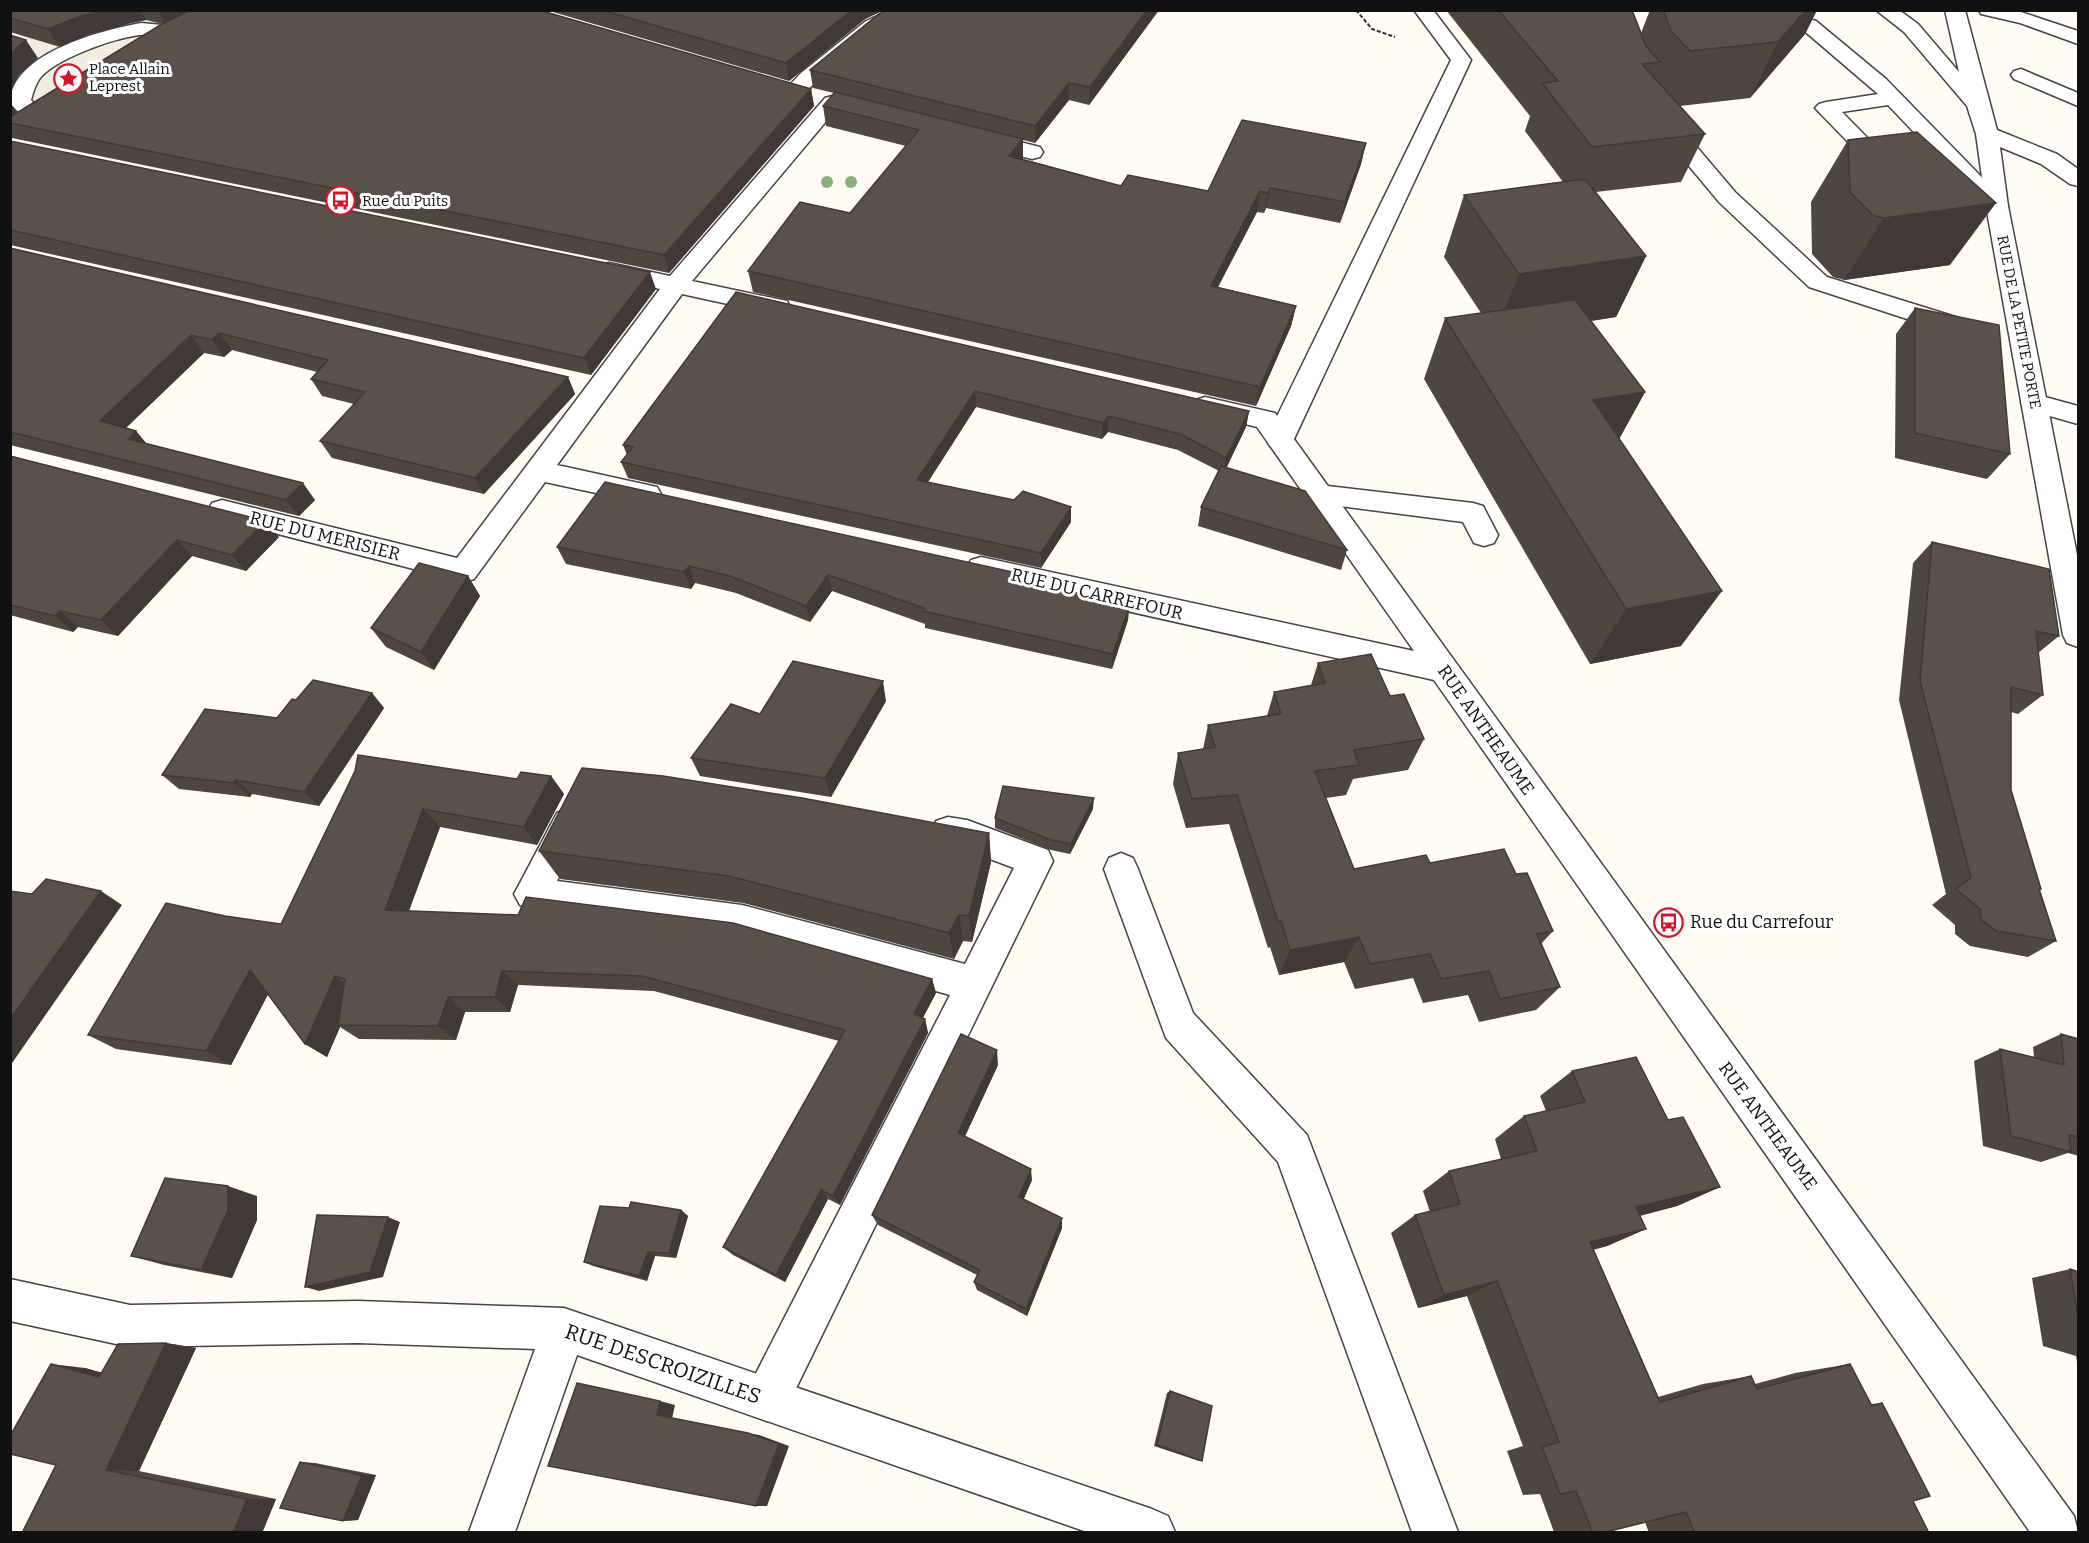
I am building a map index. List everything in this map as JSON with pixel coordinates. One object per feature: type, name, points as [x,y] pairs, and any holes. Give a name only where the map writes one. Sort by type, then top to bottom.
[{"type":"street","points":[[136,52],[159,32],[170,10]]},
{"type":"street","points":[[795,90],[873,25],[909,10]]},
{"type":"street","points":[[1280,439],[1461,60],[1423,10]]},
{"type":"street","points":[[1885,10],[1911,28],[1978,107]]},
{"type":"street","points":[[1988,10],[2026,19],[2079,38]]},
{"type":"street","name":"RUE DE LA PETITE PORTE","points":[[1953,12],[1987,134],[2013,343],[2034,403],[2067,518],[2079,635]]},
{"type":"street","points":[[1809,25],[1879,83],[1997,206]]},
{"type":"street","points":[[52,103],[26,120],[20,101],[25,84],[49,52],[140,29],[159,32],[184,26]]},
{"type":"street","points":[[2021,75],[2079,100]]},
{"type":"street","points":[[670,500],[540,471],[588,386],[676,284],[843,104],[772,84]]},
{"type":"street","points":[[1894,98],[1826,108],[1900,182]]},
{"type":"street","points":[[1650,107],[1727,197],[1818,282],[1970,330]]},
{"type":"street","points":[[1987,134],[2049,159],[2079,179]]},
{"type":"street","points":[[966,135],[1032,152]]},
{"type":"street","points":[[584,265],[801,313]]},
{"type":"street","name":"RUE ANTHEAUME","points":[[1173,399],[1266,420],[2058,1533]]},
{"type":"street","points":[[2034,403],[2079,415]]},
{"type":"street","name":"RUE DU MERISIER","points":[[192,502],[464,571],[540,471]]},
{"type":"street","points":[[1319,495],[1473,513],[1484,535]]},
{"type":"street","name":"RUE DU CARREFOUR","points":[[951,562],[1444,670]]},
{"type":"street","points":[[582,796],[531,894],[742,921],[974,984]]},
{"type":"street","points":[[767,1399],[1036,861],[967,835],[920,827]]},
{"type":"street","points":[[1120,869],[1179,1025],[1293,1149],[1435,1533]]},
{"type":"street","name":"RUE DESCROIZILLES","points":[[10,1300],[130,1326],[358,1322],[564,1329],[1152,1533]]},
{"type":"street","points":[[492,1533],[564,1329]]},
{"type":"shaded area","name":"Place Allain Leprest","points":[[215,11],[11,134],[11,50],[31,35]]},
{"type":"building","points":[[10,10],[102,10],[48,29],[10,18]]},
{"type":"building","points":[[191,10],[539,10],[811,89],[664,255],[10,123],[10,117],[162,24]]},
{"type":"building","points":[[601,10],[852,10],[786,63]]},
{"type":"building","points":[[887,10],[1147,10],[1090,87],[1069,83],[1035,126],[810,70]]},
{"type":"building","points":[[1498,10],[1632,10],[1646,46],[1660,62],[1642,64],[1705,134],[1592,147],[1542,83],[1558,81]]},
{"type":"building","points":[[1663,10],[1806,10],[1778,42],[1690,51],[1671,31]]},
{"type":"building","points":[[10,35],[26,40],[10,54]]},
{"type":"building","points":[[835,92],[1023,139],[1009,156],[1121,186],[1128,175],[1208,191],[1242,120],[1366,143],[1345,202],[1270,188],[1268,193],[1260,191],[1211,286],[1296,306],[1260,387],[748,271],[800,202],[850,213],[919,130],[823,106]]},
{"type":"building","points":[[1917,132],[1996,203],[1884,218],[1873,215],[1850,192],[1848,140]]},
{"type":"building","points":[[10,141],[650,272],[584,358],[10,230]]},
{"type":"building","points":[[1585,179],[1646,256],[1519,274],[1464,195]]},
{"type":"building","points":[[10,248],[568,377],[475,478],[320,441],[365,392],[311,379],[328,360],[219,333],[212,340],[191,335],[100,421],[136,431],[128,439],[303,483],[286,500],[10,432]]},
{"type":"building","points":[[736,292],[1249,411],[1226,458],[1180,434],[1109,416],[1103,423],[975,391],[917,480],[1014,500],[1023,491],[1071,507],[1041,553],[621,462],[633,447],[623,445]]},
{"type":"building","points":[[1575,300],[1645,392],[1593,400],[1722,591],[1626,609],[1445,318]]},
{"type":"building","points":[[1915,308],[1999,325],[2010,454],[1915,433]]},
{"type":"building","points":[[10,456],[266,521],[232,555],[177,540],[101,620],[60,611],[55,616],[10,605]]},
{"type":"building","points":[[1221,466],[1305,491],[1347,550],[1201,507]]},
{"type":"building","points":[[605,482],[1026,575],[1022,581],[1130,604],[1113,654],[923,611],[924,608],[828,575],[806,606],[730,576],[689,566],[684,572],[557,547]]},
{"type":"building","points":[[1932,542],[2049,569],[2059,636],[2036,631],[2043,695],[2011,687],[2011,790],[2056,941],[1996,931],[1981,919],[1980,909],[1956,889],[1971,878],[1920,681]]},
{"type":"building","points":[[419,563],[468,576],[421,652],[371,628]]},
{"type":"building","points":[[1371,654],[1390,696],[1404,694],[1424,739],[1354,750],[1359,765],[1315,771],[1354,869],[1426,855],[1430,863],[1504,849],[1516,874],[1527,873],[1553,931],[1537,934],[1560,987],[1500,999],[1489,971],[1441,979],[1430,954],[1370,964],[1359,937],[1290,950],[1281,921],[1278,922],[1237,795],[1192,799],[1178,753],[1215,747],[1208,725],[1281,714],[1274,692],[1325,683],[1318,663]]},
{"type":"building","points":[[793,661],[883,681],[825,778],[691,758],[731,704],[760,714]]},
{"type":"building","points":[[313,680],[372,693],[304,792],[236,780],[234,783],[162,775],[205,709],[277,718],[292,699],[296,700]]},
{"type":"building","points":[[358,755],[517,779],[521,772],[551,776],[524,827],[423,809],[385,910],[518,915],[526,897],[733,923],[932,979],[914,1014],[925,1019],[833,1196],[821,1190],[776,1275],[723,1247],[845,1030],[642,976],[502,971],[495,997],[448,997],[438,1026],[338,1025],[345,979],[335,976],[305,1044],[250,970],[206,1051],[88,1035],[166,903],[225,916],[281,924],[355,771]]},
{"type":"building","points":[[582,768],[663,776],[802,798],[989,833],[969,916],[959,915],[949,933],[729,876],[539,851]]},
{"type":"building","points":[[1003,786],[1094,798],[1071,844],[1051,840],[995,818]]},
{"type":"building","points":[[46,879],[101,891],[10,1019],[10,891],[32,894]]},
{"type":"building","points":[[961,1034],[997,1050],[958,1133],[1031,1169],[1019,1197],[1062,1218],[1026,1309],[974,1282],[980,1270],[872,1215]]},
{"type":"building","points":[[2061,1034],[2079,1039],[2079,1137],[2069,1135],[2071,1152],[2011,1136],[2000,1049],[2064,1065]]},
{"type":"building","points":[[1636,1057],[1668,1120],[1683,1117],[1720,1187],[1636,1207],[1646,1229],[1590,1242],[1660,1402],[1751,1376],[1757,1389],[1850,1364],[1872,1406],[1882,1403],[1930,1496],[1913,1501],[1929,1533],[1695,1533],[1686,1512],[1602,1533],[1593,1533],[1576,1491],[1560,1494],[1542,1447],[1559,1442],[1497,1281],[1444,1295],[1415,1215],[1460,1204],[1449,1171],[1537,1151],[1524,1116],[1585,1102],[1572,1071]]},
{"type":"building","points":[[165,1178],[228,1186],[228,1210],[201,1270],[131,1256]]},
{"type":"building","points":[[631,1202],[681,1210],[669,1253],[648,1252],[639,1276],[584,1262],[600,1206],[629,1208]]},
{"type":"building","points":[[317,1215],[388,1217],[370,1272],[305,1287]]},
{"type":"building","points":[[2070,1269],[2079,1272],[2079,1321]]},
{"type":"building","points":[[166,1343],[106,1470],[247,1499],[233,1533],[22,1533],[56,1465],[10,1454],[10,1436],[51,1364],[99,1377],[118,1344]]},
{"type":"building","points":[[577,1383],[660,1401],[657,1415],[748,1433],[779,1444],[756,1506],[548,1466]]},
{"type":"building","points":[[1170,1391],[1212,1406],[1202,1461],[1157,1445]]},
{"type":"building","points":[[300,1462],[362,1475],[343,1521],[280,1508]]},
{"type":"place","name":"Place Allain Leprest","points":[[68,78]]},
{"type":"place","name":"Rue du Puits","points":[[341,201]]},
{"type":"place","name":"Rue du Carrefour","points":[[1669,922]]}]
